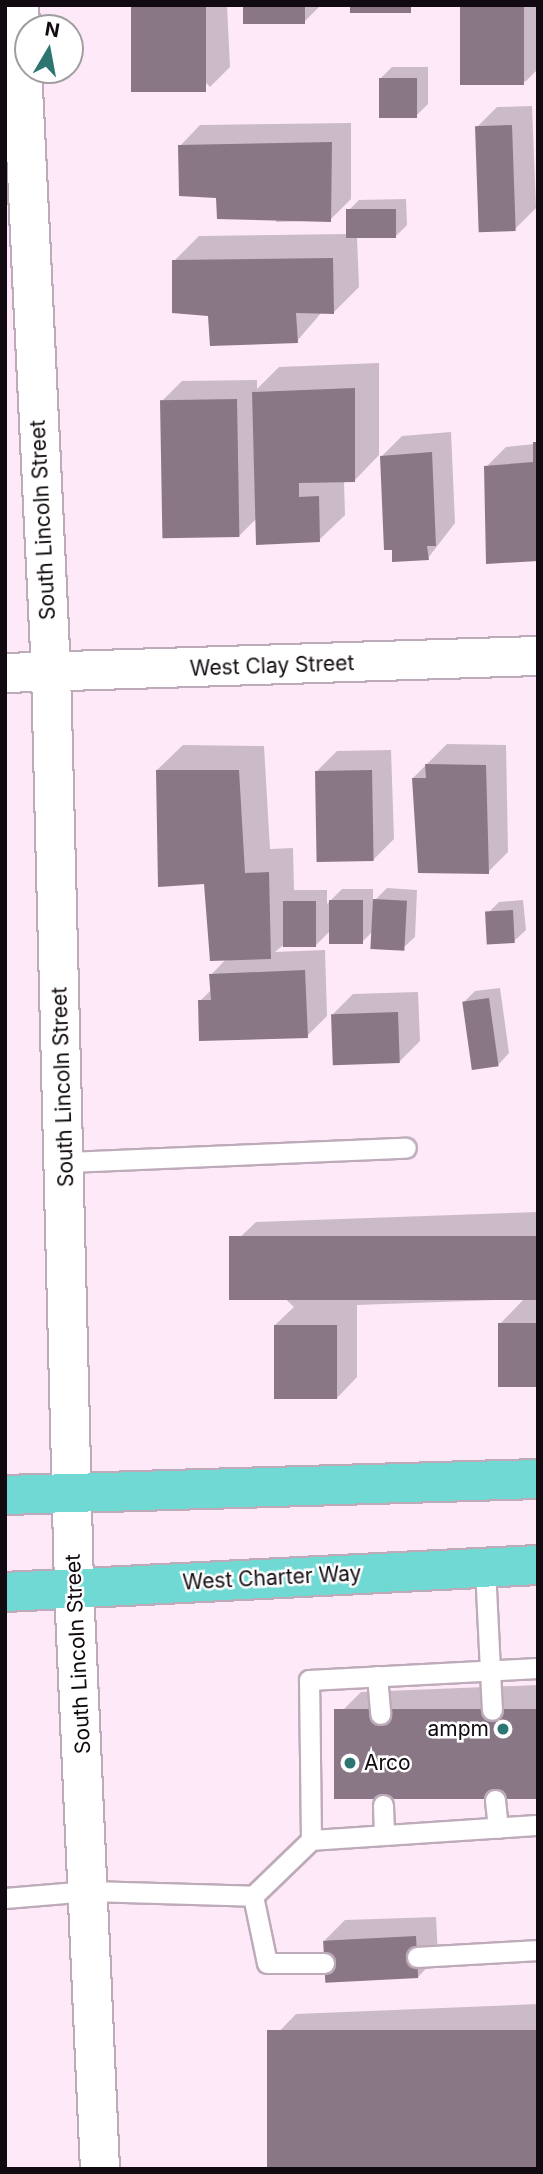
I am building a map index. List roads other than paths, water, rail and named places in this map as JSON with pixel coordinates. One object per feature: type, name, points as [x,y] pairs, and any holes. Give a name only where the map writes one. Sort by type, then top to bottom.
[{"type":"main road","points":[[5,1495],[538,1479]]},
{"type":"main road","name":"West Charter Way","points":[[5,1592],[538,1565]]},
{"type":"street","name":"South Lincoln Street","points":[[19,5],[51,671],[66,1162],[74,1588],[100,2169]]},
{"type":"street","name":"West Clay Street","points":[[5,673],[538,656]]},
{"type":"lane","points":[[66,1162],[406,1148]]},
{"type":"lane","points":[[485,1568],[492,1710]]},
{"type":"lane","points":[[311,1840],[309,1679],[538,1668]]},
{"type":"lane","points":[[377,1676],[380,1714]]},
{"type":"lane","points":[[495,1800],[498,1828]]},
{"type":"lane","points":[[383,1805],[384,1835]]},
{"type":"lane","points":[[5,1898],[89,1891],[253,1896],[311,1840],[538,1825]]},
{"type":"lane","points":[[253,1896],[267,1963],[324,1963]]},
{"type":"lane","points":[[417,1957],[538,1950]]},
{"type":"place","name":"ampm","points":[[503,1729]]},
{"type":"place","name":"Arco","points":[[350,1763]]}]
